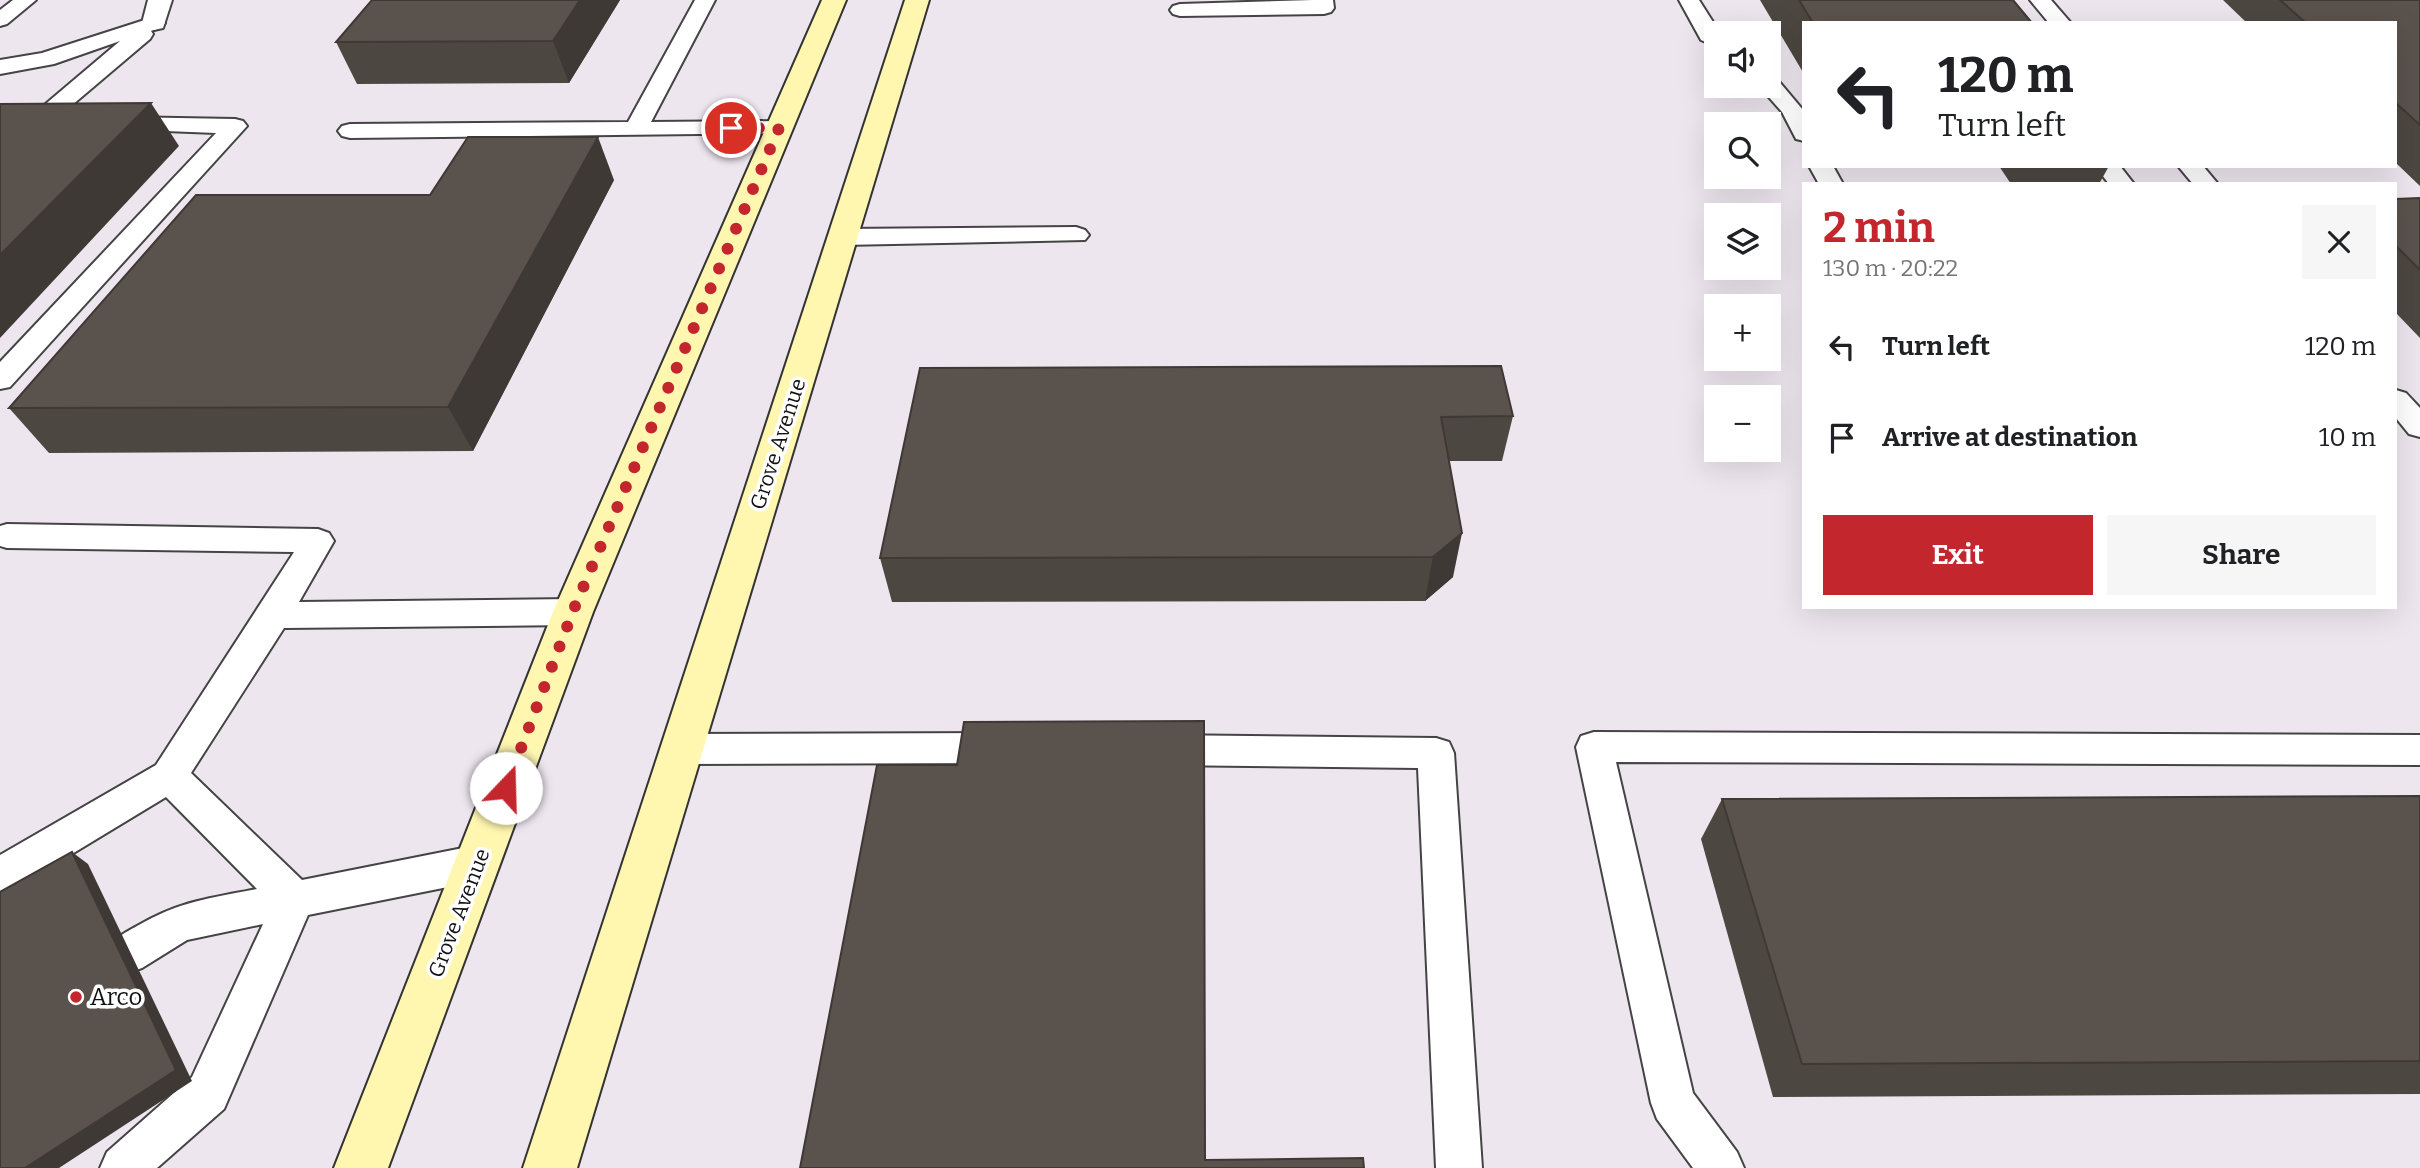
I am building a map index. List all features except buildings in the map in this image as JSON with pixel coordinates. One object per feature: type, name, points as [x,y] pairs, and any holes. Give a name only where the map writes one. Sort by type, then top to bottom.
[{"type":"main road","name":"Grove Avenue","points":[[361,1168],[573,611],[834,0]]},
{"type":"main road","name":"Grove Avenue","points":[[550,1168],[918,0]]},
{"type":"lane","points":[[0,20],[26,0]]},
{"type":"lane","points":[[636,129],[705,0]]},
{"type":"lane","points":[[1180,10],[1324,8],[1323,0]]},
{"type":"lane","points":[[1689,0],[1704,26]]},
{"type":"lane","points":[[2040,0],[2059,21]]},
{"type":"lane","points":[[0,67],[46,59],[157,11]]},
{"type":"lane","points":[[76,124],[24,123],[157,11]]},
{"type":"lane","points":[[1781,98],[1792,110],[1802,130]]},
{"type":"lane","points":[[0,380],[235,126],[103,124]]},
{"type":"lane","points":[[350,131],[779,128]]},
{"type":"lane","points":[[2109,168],[2120,182]]},
{"type":"lane","points":[[2192,168],[2204,182]]},
{"type":"lane","points":[[843,237],[1076,235]]},
{"type":"lane","points":[[2397,401],[2420,427]]},
{"type":"lane","points":[[0,876],[169,776],[275,615],[318,541],[7,536]]},
{"type":"lane","points":[[275,615],[573,611]]},
{"type":"lane","points":[[1721,1168],[1673,1104],[1594,747],[2420,750]]},
{"type":"lane","points":[[681,750],[1045,748]]},
{"type":"lane","points":[[1128,749],[1436,753],[1459,1168]]},
{"type":"lane","points":[[169,776],[295,900]]},
{"type":"lane","points":[[127,954],[179,923],[478,863]]},
{"type":"lane","points":[[123,1168],[208,1093],[295,900]]},
{"type":"shaded area","points":[[0,0],[2420,0],[2420,1168],[0,1168]]},
{"type":"place","name":"Arco","points":[[76,997]]},
{"type":"route","points":[[506,788],[573,611],[779,128],[731,128]]}]
